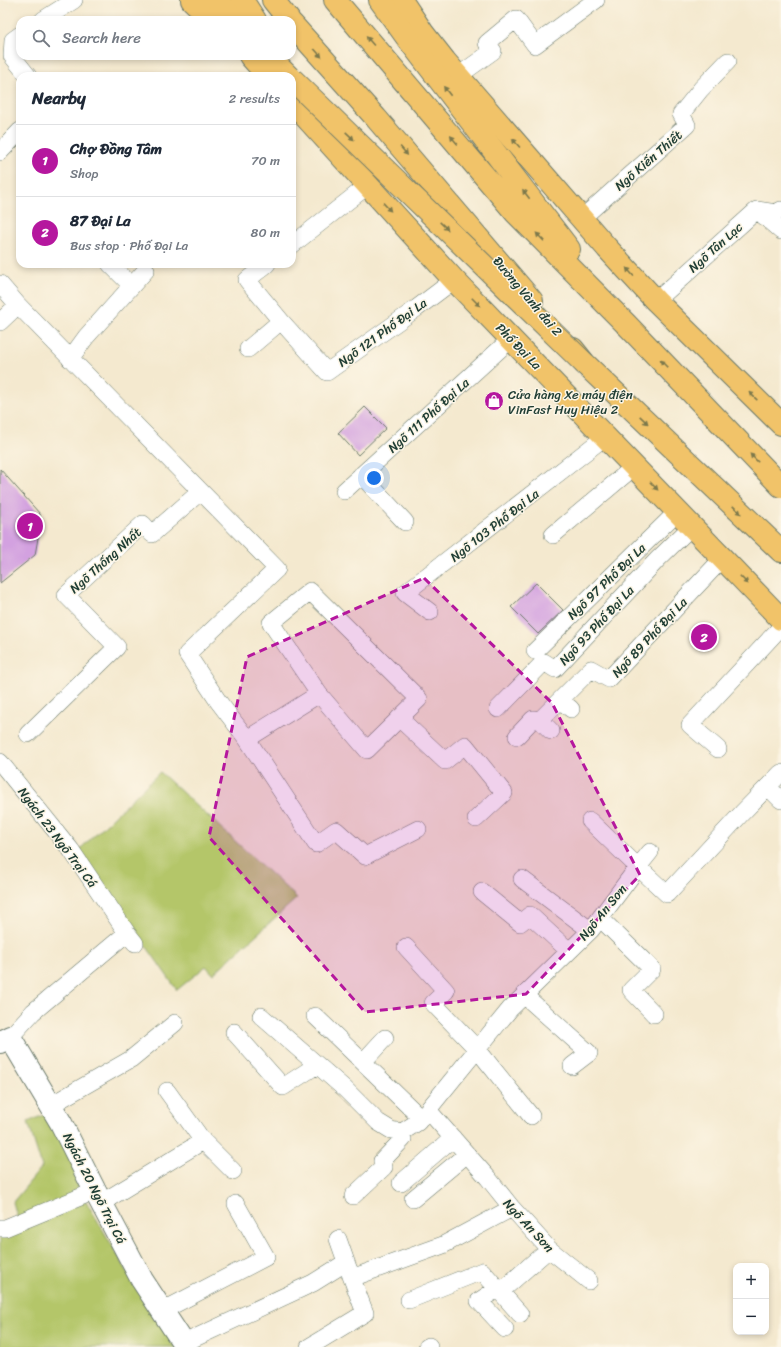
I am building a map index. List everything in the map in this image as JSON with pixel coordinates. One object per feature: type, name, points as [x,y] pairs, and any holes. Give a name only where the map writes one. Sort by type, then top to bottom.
[{"type":"main road","points":[[192,0],[208,16]]},
{"type":"main road","points":[[217,0],[231,16]]},
{"type":"main road","points":[[242,0],[252,16]]},
{"type":"main road","points":[[273,0],[286,16]]},
{"type":"main road","points":[[335,0],[515,212],[627,325],[781,486]]},
{"type":"main road","points":[[380,0],[408,39],[627,325]]},
{"type":"main road","points":[[390,0],[423,33]]},
{"type":"main road","points":[[401,0],[423,33],[458,76],[656,301],[781,424]]},
{"type":"main road","name":"Đường Vành đai 2","points":[[296,28],[376,118],[585,364],[781,551]]},
{"type":"main road","points":[[254,60],[264,72]]},
{"type":"main road","points":[[272,60],[286,72]]},
{"type":"main road","name":"Phố Đại La","points":[[280,60],[288,72]]},
{"type":"main road","points":[[296,82],[585,364]]},
{"type":"main road","name":"Phố Đại La","points":[[296,85],[343,157]]},
{"type":"main road","name":"Phố Đại La","points":[[296,106],[454,280],[512,338],[781,619]]},
{"type":"street","name":"Ngách 20 Ngõ Trại Cá","points":[[5,1040],[51,1105],[142,1280],[185,1345]]},
{"type":"lane","points":[[49,16],[74,0]]},
{"type":"lane","points":[[458,76],[493,51],[487,43],[516,20],[535,45],[596,0]]},
{"type":"lane","points":[[16,38],[13,40],[12,56],[25,72]]},
{"type":"lane","name":"Ngõ Kiến Thiết","points":[[582,218],[687,125],[681,114],[728,61]]},
{"type":"lane","points":[[0,152],[16,135]]},
{"type":"lane","points":[[296,242],[367,186]]},
{"type":"lane","points":[[757,210],[776,213],[781,210]]},
{"type":"lane","points":[[757,210],[781,231]]},
{"type":"lane","name":"Ngõ Tân Lạc","points":[[656,301],[757,210]]},
{"type":"lane","points":[[114,268],[132,286]]},
{"type":"lane","points":[[248,349],[281,321],[247,280],[262,268]]},
{"type":"lane","points":[[70,358],[86,337],[146,270]]},
{"type":"lane","name":"Ngõ 121 Phố Đại La","points":[[281,321],[327,372],[454,280]]},
{"type":"lane","points":[[0,284],[18,305],[277,569],[187,654],[218,701],[247,740],[316,844],[336,830],[365,856],[418,829]]},
{"type":"lane","points":[[0,322],[18,305]]},
{"type":"lane","name":"Ngõ 111 Phố Đại La","points":[[344,491],[512,338]]},
{"type":"lane","name":"Ngõ 103 Phố Đại La","points":[[430,612],[405,593],[606,436]]},
{"type":"lane","points":[[553,535],[635,466]]},
{"type":"lane","points":[[361,476],[405,522]]},
{"type":"lane","name":"Ngõ Thống Nhất","points":[[28,734],[117,647],[66,595],[143,524],[152,534],[200,492]]},
{"type":"lane","name":"Ngõ 97 Phố Đại La","points":[[535,651],[685,519]]},
{"type":"lane","name":"Ngõ 93 Phố Đại La","points":[[498,709],[544,662],[555,669],[658,559],[685,519]]},
{"type":"lane","name":"Ngõ 89 Phố Đại La","points":[[517,736],[533,719],[545,725],[566,704],[591,669],[609,679],[723,558]]},
{"type":"lane","points":[[310,591],[419,699],[399,718],[367,750],[319,694],[271,623],[310,591]]},
{"type":"lane","points":[[718,749],[690,725],[781,627]]},
{"type":"lane","points":[[247,740],[319,694]]},
{"type":"lane","points":[[399,718],[445,761],[465,745],[504,793],[476,819]]},
{"type":"lane","name":"Ngách 23 Ngõ Trại Cá","points":[[0,762],[71,850],[131,938],[33,1012],[5,1040]]},
{"type":"lane","points":[[590,821],[667,894],[781,774]]},
{"type":"lane","points":[[768,787],[781,800]]},
{"type":"lane","name":"Ngõ An Sơn","points":[[402,1132],[418,1122],[510,1009],[595,924],[650,852]]},
{"type":"lane","points":[[522,879],[595,924],[652,969],[630,990],[654,1014]]},
{"type":"lane","points":[[482,892],[520,923],[530,915],[569,951]]},
{"type":"lane","points":[[406,947],[446,990],[433,1003],[477,1049],[531,1116]]},
{"type":"lane","points":[[524,995],[589,1052],[572,1066]]},
{"type":"lane","points":[[261,1016],[345,1089],[378,1122],[390,1130],[402,1132],[403,1139],[382,1161],[384,1167],[353,1196]]},
{"type":"lane","points":[[315,1016],[362,1062],[425,1114]]},
{"type":"lane","points":[[51,1105],[131,1059],[175,1023]]},
{"type":"lane","points":[[234,1032],[283,1087],[317,1065]]},
{"type":"lane","points":[[362,1062],[385,1038]]},
{"type":"lane","points":[[167,1091],[203,1141],[233,1171]]},
{"type":"lane","name":"Ngõ An Sơn","points":[[425,1114],[453,1138],[549,1249],[589,1281]]},
{"type":"lane","points":[[400,1183],[453,1138]]},
{"type":"lane","points":[[0,1228],[5,1228],[98,1197],[203,1141]]},
{"type":"lane","points":[[414,1199],[467,1154]]},
{"type":"lane","points":[[162,1311],[266,1257],[236,1204]]},
{"type":"lane","points":[[185,1345],[313,1283],[348,1270],[360,1274],[443,1246],[512,1208]]},
{"type":"lane","points":[[309,1347],[365,1313],[348,1270],[338,1239]]},
{"type":"lane","points":[[505,1329],[479,1301],[498,1291],[549,1249]]},
{"type":"lane","points":[[408,1300],[482,1271],[498,1291],[520,1314]]},
{"type":"highlighted area","points":[[424,578],[552,703],[640,875],[526,994],[365,1012],[209,837],[247,657]]},
{"type":"green space","points":[[160,772],[297,898],[213,974],[206,966],[177,990],[79,850]]},
{"type":"green space","points":[[50,1112],[92,1196],[20,1226],[13,1202],[42,1167],[28,1122]]},
{"type":"green space","points":[[86,1201],[134,1283],[178,1347],[0,1347],[0,1233]]},
{"type":"building","points":[[365,407],[386,428],[358,455],[338,433]]},
{"type":"building","points":[[0,469],[40,514],[41,521],[35,555],[0,583]]},
{"type":"building","points":[[536,583],[563,610],[538,634],[511,607]]},
{"type":"place","name":"Cửa hàng Xe máy điện VinFast Huy Hiệu 2","points":[[494,401]]},
{"type":"place","name":"Chợ Đồng Tâm","points":[[30,526]]},
{"type":"place","name":"87 Đại La","points":[[704,637]]}]
